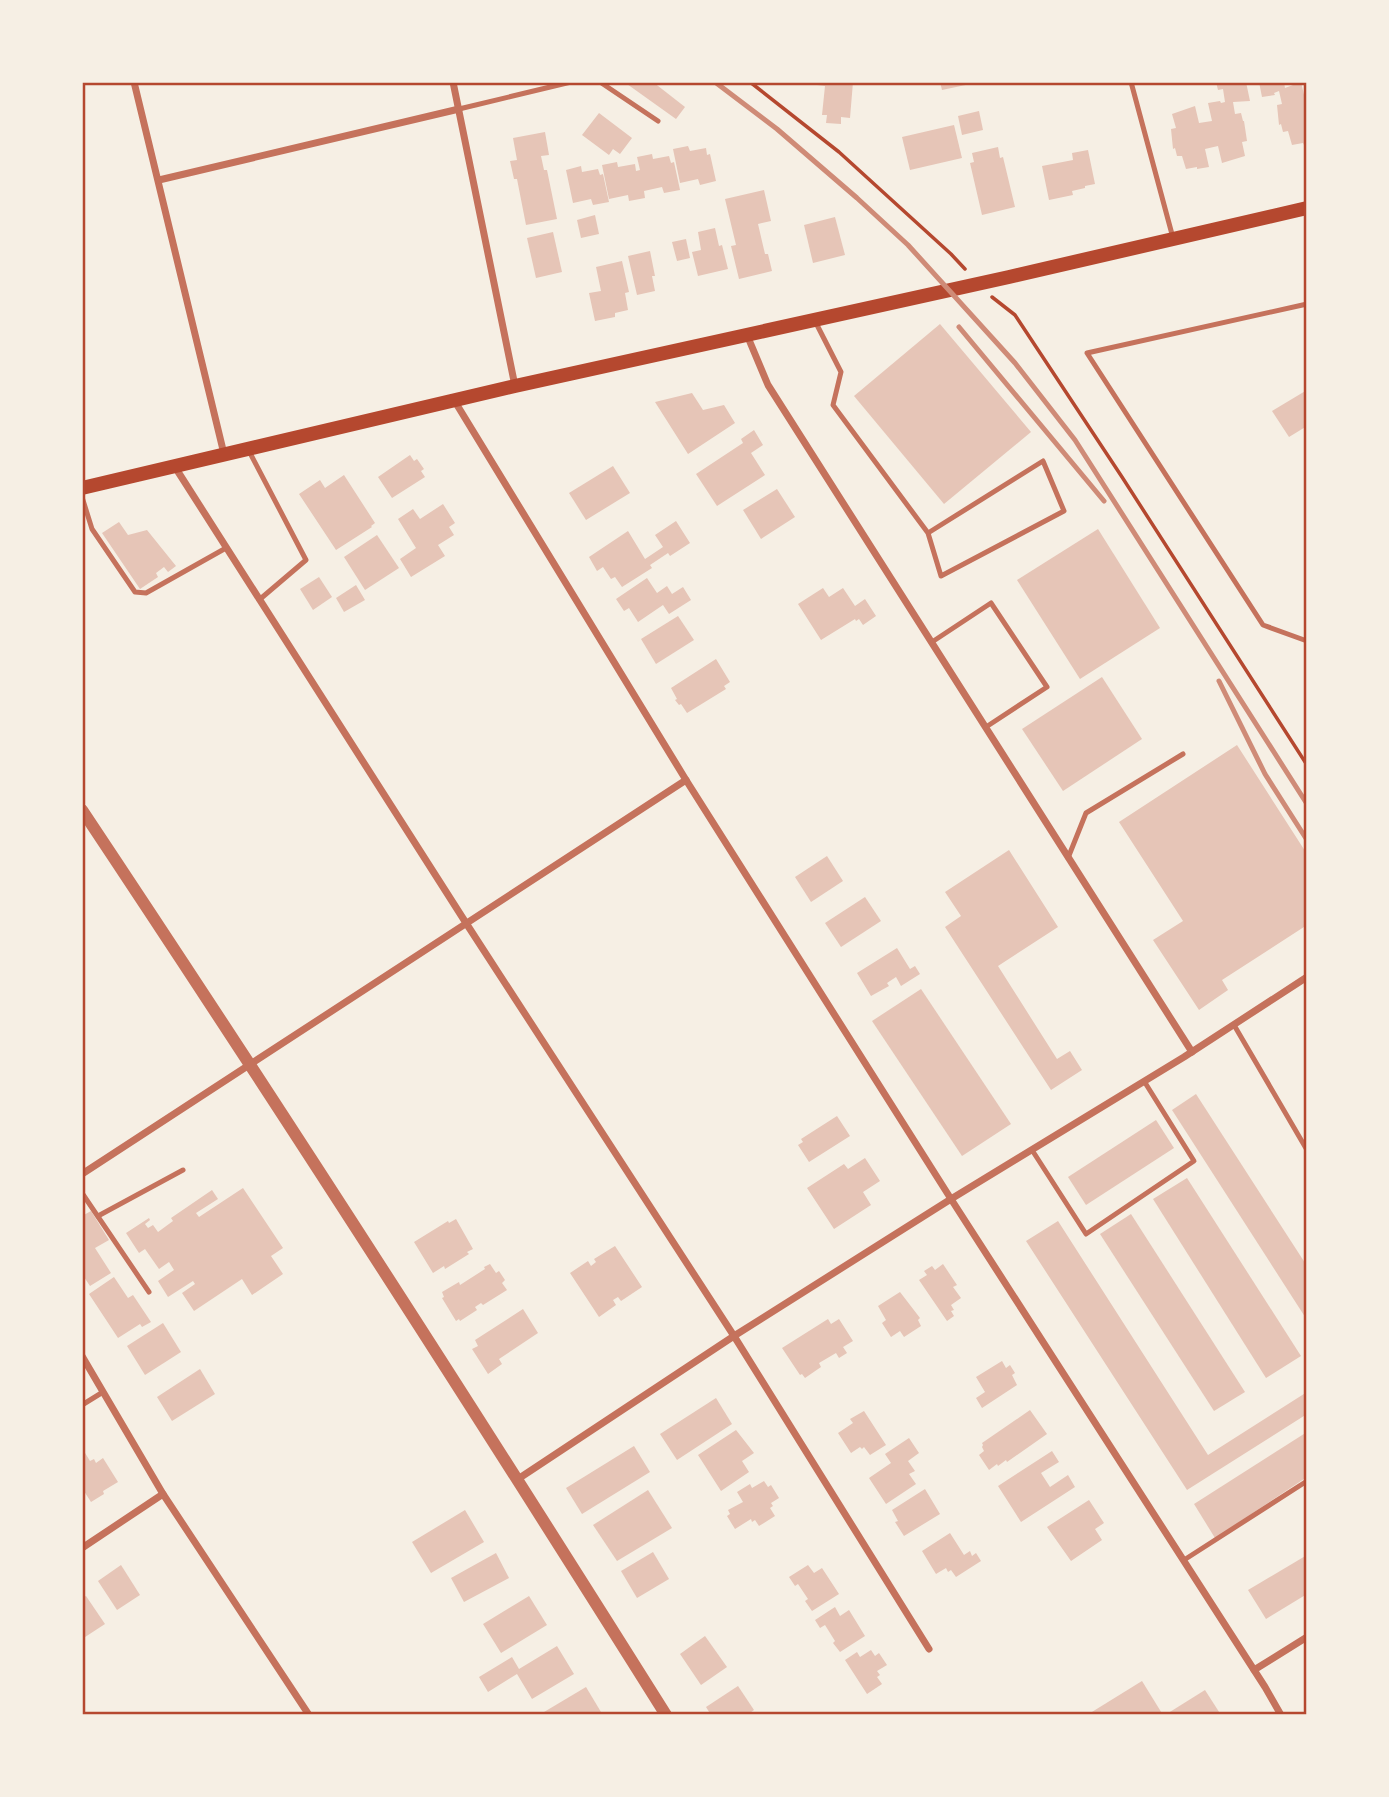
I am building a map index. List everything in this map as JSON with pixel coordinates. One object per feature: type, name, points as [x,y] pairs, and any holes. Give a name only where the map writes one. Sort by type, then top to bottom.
[{"type":"main road","points":[[82,488],[515,386],[1307,208]]},
{"type":"street","points":[[134,82],[224,454]]},
{"type":"street","points":[[453,82],[515,386]]},
{"type":"street","points":[[159,180],[459,109]]},
{"type":"street","points":[[747,335],[768,385],[1192,1052]]},
{"type":"street","points":[[454,401],[686,780],[1281,1715]]},
{"type":"street","points":[[175,467],[734,1336],[929,1649]]},
{"type":"street","points":[[82,1174],[686,780]]},
{"type":"street","points":[[82,810],[251,1065],[518,1479],[666,1715]]},
{"type":"street","points":[[518,1479],[734,1336],[1192,1052],[1307,977]]},
{"type":"street","points":[[82,1356],[163,1494],[309,1715]]},
{"type":"street","points":[[82,1548],[163,1494]]},
{"type":"street","points":[[1254,1670],[1307,1637]]},
{"type":"lane","points":[[459,109],[571,82]]},
{"type":"lane","points":[[600,82],[658,121]]},
{"type":"lane","points":[[1131,82],[1173,239]]},
{"type":"lane","points":[[1307,304],[1087,353],[1263,625],[1307,642]]},
{"type":"lane","points":[[815,320],[841,372],[833,405],[928,533],[941,576],[1064,511],[1043,461],[928,533]]},
{"type":"lane","points":[[248,448],[306,560],[260,600]]},
{"type":"lane","points":[[82,497],[92,528],[135,592],[146,593],[226,548]]},
{"type":"lane","points":[[932,642],[991,603],[1047,687],[986,727]]},
{"type":"lane","points":[[1068,858],[1086,813],[1183,754]]},
{"type":"lane","points":[[1234,1025],[1307,1150]]},
{"type":"lane","points":[[1032,1150],[1086,1234],[1194,1161],[1144,1081]]},
{"type":"lane","points":[[98,1216],[183,1170]]},
{"type":"lane","points":[[82,1193],[149,1292]]},
{"type":"lane","points":[[82,1405],[103,1392]]},
{"type":"lane","points":[[1184,1560],[1307,1481]]},
{"type":"path","points":[[750,82],[839,152],[951,254]]},
{"type":"path","points":[[1002,306],[1015,315],[1307,765]]},
{"type":"building","points":[[653,82],[685,107],[676,119],[627,84]]},
{"type":"building","points":[[809,82],[853,82],[850,118],[841,117],[841,124],[826,123],[827,115],[822,115],[825,86]]},
{"type":"building","points":[[940,82],[974,82],[975,83],[942,90]]},
{"type":"building","points":[[1216,82],[1246,82],[1250,101],[1233,102],[1235,114],[1241,113],[1244,121],[1247,141],[1242,142],[1245,156],[1222,163],[1218,146],[1205,149],[1209,167],[1186,169],[1182,156],[1177,156],[1175,148],[1173,149],[1171,129],[1176,128],[1172,114],[1195,106],[1199,123],[1212,121],[1208,103],[1225,102],[1223,89],[1218,90]]},
{"type":"building","points":[[1259,82],[1284,82],[1285,88],[1301,82],[1307,99],[1307,144],[1292,145],[1288,131],[1283,132],[1281,124],[1279,125],[1277,105],[1282,104],[1279,91],[1274,93],[1275,95],[1262,97]]},
{"type":"building","points":[[979,111],[983,130],[962,135],[958,116]]},
{"type":"building","points":[[599,113],[632,138],[620,154],[613,149],[609,155],[582,135]]},
{"type":"building","points":[[954,125],[962,158],[910,170],[902,137]]},
{"type":"building","points":[[545,132],[549,155],[541,156],[544,170],[547,170],[557,219],[526,225],[517,179],[514,179],[510,161],[517,160],[513,138]]},
{"type":"building","points":[[688,146],[690,151],[706,148],[716,181],[700,185],[698,179],[680,183],[673,149]]},
{"type":"building","points":[[998,147],[1015,207],[982,215],[970,163],[974,162],[972,153]]},
{"type":"building","points":[[1088,150],[1095,184],[1072,191],[1073,195],[1049,200],[1042,166],[1073,160],[1072,153]]},
{"type":"building","points":[[652,154],[653,159],[669,156],[671,163],[674,162],[680,190],[664,193],[662,187],[644,191],[645,198],[629,201],[628,195],[609,199],[602,165],[617,162],[618,167],[635,164],[636,171],[640,170],[637,157]]},
{"type":"building","points":[[581,166],[582,172],[598,169],[600,175],[603,174],[609,202],[593,205],[591,199],[573,203],[566,170]]},
{"type":"building","points":[[764,190],[771,221],[758,224],[772,271],[739,279],[731,246],[736,245],[725,199]]},
{"type":"building","points":[[595,215],[599,234],[581,238],[577,220]]},
{"type":"building","points":[[835,217],[845,255],[813,263],[804,225]]},
{"type":"building","points":[[715,228],[728,269],[698,276],[692,252],[701,250],[698,232]]},
{"type":"building","points":[[553,232],[562,272],[536,278],[527,238]]},
{"type":"building","points":[[686,239],[690,258],[677,261],[672,242]]},
{"type":"building","points":[[650,251],[655,291],[637,295],[628,256]]},
{"type":"building","points":[[622,261],[629,292],[625,293],[628,310],[615,313],[615,317],[595,321],[589,293],[601,291],[596,267]]},
{"type":"building","points":[[940,324],[1031,432],[944,504],[854,396]]},
{"type":"building","points":[[1307,390],[1307,426],[1289,437],[1272,411]]},
{"type":"building","points":[[692,393],[703,410],[724,405],[735,423],[688,454],[655,402]]},
{"type":"building","points":[[754,430],[763,445],[751,453],[765,475],[717,506],[696,474],[743,443],[741,439]]},
{"type":"building","points":[[410,455],[414,461],[417,459],[424,469],[421,471],[425,477],[392,498],[378,477]]},
{"type":"building","points":[[613,466],[630,493],[586,520],[569,493]]},
{"type":"building","points":[[344,475],[375,523],[336,550],[299,494],[320,480],[325,488]]},
{"type":"building","points":[[777,489],[795,517],[761,539],[743,510]]},
{"type":"building","points":[[443,504],[455,523],[449,527],[454,535],[438,545],[445,556],[411,577],[400,559],[416,548],[398,519],[413,509],[420,519]]},
{"type":"building","points":[[676,521],[690,543],[670,556],[668,553],[650,565],[652,568],[622,587],[615,577],[611,579],[603,567],[597,571],[589,557],[628,531],[645,559],[663,547],[655,535]]},
{"type":"building","points":[[119,522],[128,535],[147,530],[176,566],[168,572],[164,567],[156,573],[158,577],[140,589],[102,533]]},
{"type":"building","points":[[1098,529],[1160,628],[1080,679],[1017,580]]},
{"type":"building","points":[[377,535],[399,568],[365,590],[344,557]]},
{"type":"building","points":[[319,577],[332,597],[313,610],[300,589]]},
{"type":"building","points":[[647,578],[657,593],[667,586],[672,594],[683,587],[691,600],[669,614],[663,605],[638,622],[629,608],[624,611],[616,599]]},
{"type":"building","points":[[356,585],[365,600],[344,612],[336,598]]},
{"type":"building","points":[[823,588],[829,597],[843,588],[855,606],[865,599],[876,616],[863,625],[859,619],[855,619],[821,640],[798,604]]},
{"type":"building","points":[[678,616],[694,640],[656,664],[641,639]]},
{"type":"building","points":[[716,659],[730,682],[724,686],[726,689],[687,713],[675,700],[677,699],[671,688]]},
{"type":"building","points":[[1102,677],[1142,739],[1063,791],[1022,729]]},
{"type":"building","points":[[1237,745],[1307,854],[1307,925],[1222,980],[1228,990],[1199,1010],[1153,940],[1183,921],[1119,822]]},
{"type":"building","points":[[1009,850],[1058,927],[998,966],[1057,1059],[1070,1051],[1082,1070],[1051,1090],[945,927],[961,916],[945,892]]},
{"type":"building","points":[[827,856],[843,881],[811,902],[795,877]]},
{"type":"building","points":[[865,897],[881,921],[841,947],[825,923]]},
{"type":"building","points":[[897,948],[910,969],[915,966],[920,974],[901,986],[896,977],[887,983],[889,986],[871,996],[857,973]]},
{"type":"building","points":[[921,989],[1011,1124],[962,1156],[872,1021]]},
{"type":"building","points":[[1196,1094],[1307,1266],[1307,1320],[1172,1110]]},
{"type":"building","points":[[837,1116],[850,1136],[809,1162],[798,1145],[803,1142],[801,1139]]},
{"type":"building","points":[[1156,1120],[1174,1148],[1086,1205],[1068,1177]]},
{"type":"building","points":[[865,1158],[880,1181],[863,1192],[871,1205],[834,1229],[807,1188],[844,1164],[848,1169]]},
{"type":"building","points":[[1187,1178],[1301,1356],[1266,1378],[1153,1199]]},
{"type":"building","points":[[243,1188],[283,1248],[271,1256],[283,1274],[252,1295],[242,1279],[194,1311],[182,1293],[195,1284],[193,1281],[168,1297],[158,1281],[174,1270],[169,1262],[159,1269],[145,1249],[139,1253],[126,1233],[149,1218],[145,1224],[148,1228],[153,1225],[158,1232],[173,1221],[171,1218],[212,1190],[218,1199],[196,1213],[199,1217]]},
{"type":"building","points":[[91,1211],[109,1240],[95,1248],[111,1273],[90,1286],[82,1274],[82,1216]]},
{"type":"building","points":[[1131,1214],[1245,1392],[1214,1411],[1100,1234]]},
{"type":"building","points":[[456,1219],[473,1249],[445,1269],[444,1266],[433,1273],[414,1242]]},
{"type":"building","points":[[1058,1221],[1208,1455],[1307,1392],[1307,1414],[1187,1490],[1026,1241]]},
{"type":"building","points":[[615,1246],[642,1287],[621,1301],[618,1297],[613,1300],[616,1305],[599,1317],[570,1273],[588,1261],[591,1266],[596,1262],[594,1259]]},
{"type":"building","points":[[490,1264],[505,1280],[502,1283],[507,1290],[483,1305],[481,1303],[475,1307],[477,1310],[456,1321],[442,1298],[442,1292],[459,1282],[460,1285]]},
{"type":"building","points":[[943,1264],[957,1285],[953,1287],[961,1298],[951,1305],[954,1316],[947,1321],[919,1280],[927,1275],[924,1271],[932,1266],[935,1270]]},
{"type":"building","points":[[114,1277],[128,1298],[133,1295],[151,1322],[142,1327],[140,1324],[118,1338],[89,1294]]},
{"type":"building","points":[[900,1292],[920,1318],[918,1320],[921,1326],[904,1337],[900,1331],[891,1337],[882,1323],[886,1320],[878,1306]]},
{"type":"building","points":[[523,1309],[538,1333],[499,1359],[502,1364],[488,1374],[472,1349],[478,1346],[475,1340]]},
{"type":"building","points":[[828,1319],[831,1324],[839,1319],[853,1341],[843,1347],[847,1353],[839,1358],[836,1353],[819,1363],[821,1367],[805,1378],[800,1375],[782,1348]]},
{"type":"building","points":[[163,1323],[181,1352],[145,1375],[127,1346]]},
{"type":"building","points":[[1002,1361],[1006,1368],[1010,1365],[1015,1373],[1012,1375],[1017,1385],[982,1408],[976,1398],[985,1392],[976,1377]]},
{"type":"building","points":[[200,1369],[215,1394],[172,1421],[157,1397]]},
{"type":"building","points":[[716,1398],[732,1424],[677,1460],[660,1434]]},
{"type":"building","points":[[1030,1410],[1047,1434],[1007,1462],[1006,1460],[998,1466],[997,1464],[989,1470],[979,1455],[984,1451],[982,1443]]},
{"type":"building","points":[[864,1411],[886,1445],[870,1455],[864,1447],[851,1453],[838,1433],[853,1423],[850,1419]]},
{"type":"building","points":[[736,1430],[754,1453],[742,1461],[749,1472],[721,1491],[698,1455]]},
{"type":"building","points":[[1307,1432],[1307,1477],[1215,1538],[1194,1504]]},
{"type":"building","points":[[909,1438],[919,1453],[908,1461],[915,1471],[909,1474],[916,1484],[886,1504],[869,1478],[891,1463],[885,1454]]},
{"type":"building","points":[[634,1446],[650,1472],[582,1514],[566,1488]]},
{"type":"building","points":[[82,1448],[90,1461],[94,1459],[96,1463],[103,1458],[118,1482],[91,1502],[82,1488]]},
{"type":"building","points":[[1052,1451],[1059,1462],[1041,1473],[1050,1487],[1068,1475],[1075,1487],[1021,1522],[998,1486]]},
{"type":"building","points":[[764,1481],[768,1487],[771,1485],[779,1498],[771,1503],[773,1506],[770,1508],[775,1516],[759,1526],[751,1519],[735,1529],[727,1516],[730,1514],[728,1510],[743,1502],[737,1492],[750,1484],[752,1488]]},
{"type":"building","points":[[925,1489],[940,1514],[904,1536],[895,1522],[898,1521],[892,1510]]},
{"type":"building","points":[[648,1490],[672,1528],[617,1561],[593,1525]]},
{"type":"building","points":[[1089,1500],[1104,1523],[1095,1529],[1102,1540],[1071,1561],[1047,1527]]},
{"type":"building","points":[[465,1510],[484,1542],[431,1573],[412,1542]]},
{"type":"building","points":[[950,1533],[964,1555],[970,1551],[972,1556],[976,1553],[981,1561],[956,1577],[946,1568],[936,1574],[922,1551]]},
{"type":"building","points":[[653,1552],[669,1579],[637,1598],[621,1571]]},
{"type":"building","points":[[496,1553],[509,1578],[464,1602],[451,1578]]},
{"type":"building","points":[[1307,1555],[1307,1594],[1266,1619],[1248,1590]]},
{"type":"building","points":[[121,1565],[140,1595],[117,1610],[98,1581]]},
{"type":"building","points":[[808,1565],[814,1573],[822,1568],[839,1594],[812,1611],[798,1584],[795,1586],[789,1577]]},
{"type":"building","points":[[86,1596],[105,1624],[82,1639],[82,1598]]},
{"type":"building","points":[[529,1596],[547,1625],[501,1653],[483,1624]]},
{"type":"building","points":[[835,1607],[840,1616],[849,1610],[865,1636],[840,1652],[825,1625],[820,1628],[815,1620]]},
{"type":"building","points":[[705,1636],[727,1667],[701,1685],[680,1654]]},
{"type":"building","points":[[557,1646],[574,1674],[532,1699],[517,1674],[488,1692],[479,1677],[512,1657],[519,1669]]},
{"type":"building","points":[[871,1650],[875,1656],[879,1653],[887,1665],[877,1671],[880,1675],[877,1677],[882,1684],[867,1694],[845,1660],[857,1652],[860,1657]]},
{"type":"building","points":[[1142,1681],[1163,1715],[1087,1715]]},
{"type":"building","points":[[738,1686],[754,1710],[747,1715],[711,1715],[706,1707]]},
{"type":"building","points":[[586,1687],[601,1712],[596,1715],[539,1715]]},
{"type":"building","points":[[1205,1690],[1221,1715],[1165,1715]]},
{"type":"railway","points":[[715,82],[777,129],[908,245],[1015,363],[1075,440],[1307,804]]},
{"type":"railway","points":[[959,327],[1104,501]]},
{"type":"railway","points":[[1219,681],[1265,774],[1307,840]]}]
